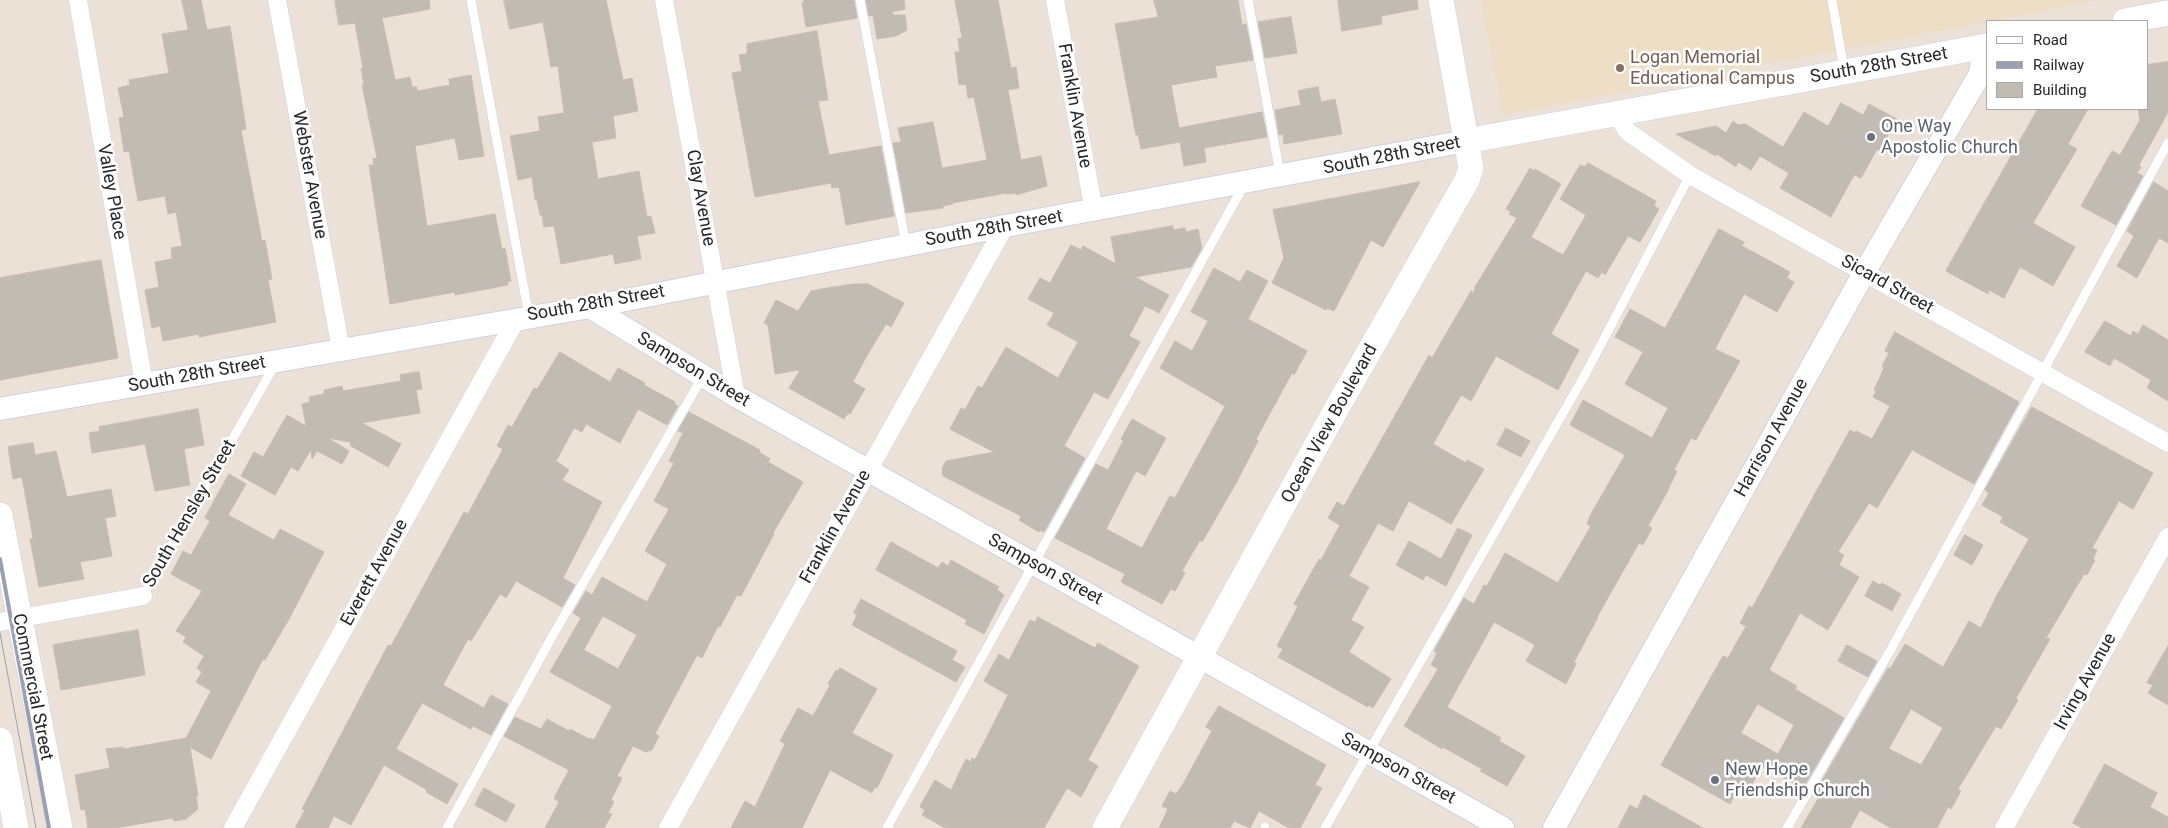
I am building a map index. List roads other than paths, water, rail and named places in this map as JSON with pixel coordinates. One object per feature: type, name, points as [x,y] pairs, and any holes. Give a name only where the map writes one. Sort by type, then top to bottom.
[{"type":"main road","name":"Ocean View Boulevard","points":[[1105,828],[1338,406],[1467,180],[1470,168],[1441,0]]},
{"type":"main road","points":[[2131,20],[2168,14]]},
{"type":"main road","name":"South 28th Street","points":[[1466,141],[1986,47]]},
{"type":"main road","name":"Commercial Street","points":[[0,515],[7,621],[60,828]]},
{"type":"main road","points":[[0,740],[16,828]]},
{"type":"street","name":"Valley Place","points":[[78,0],[144,384]]},
{"type":"street","name":"Webster Avenue","points":[[277,0],[341,350]]},
{"type":"street","name":"Clay Avenue","points":[[664,0],[736,396]]},
{"type":"street","name":"Franklin Avenue","points":[[1055,0],[1094,211]]},
{"type":"street","name":"Harrison Avenue","points":[[1554,828],[1864,273],[1980,74],[1986,47]]},
{"type":"street","name":"Sicard Street","points":[[1616,114],[1628,132],[1690,175],[2168,443]]},
{"type":"street","name":"South 28th Street","points":[[0,409],[590,306],[1005,226],[1280,177],[1466,141]]},
{"type":"street","name":"Franklin Avenue","points":[[668,828],[1005,226]]},
{"type":"street","name":"Sampson Street","points":[[590,306],[736,396],[1503,828]]},
{"type":"street","name":"Everett Avenue","points":[[233,828],[523,317]]},
{"type":"street","name":"Irving Avenue","points":[[2004,828],[2168,537]]},
{"type":"street","name":"South Hensley Street","points":[[7,621],[143,596]]},
{"type":"lane","points":[[471,0],[523,317]]},
{"type":"lane","points":[[860,0],[906,245]]},
{"type":"lane","points":[[1248,0],[1280,177]]},
{"type":"lane","points":[[1832,0],[1845,72]]},
{"type":"lane","points":[[1787,828],[1890,651],[2168,143]]},
{"type":"lane","points":[[1325,828],[1586,373],[1690,175]]},
{"type":"lane","points":[[887,828],[1246,183]]},
{"type":"lane","name":"South Hensley Street","points":[[143,596],[277,361]]},
{"type":"lane","points":[[447,828],[553,635],[703,376]]},
{"type":"tram line","points":[[0,633],[36,828]]},
{"type":"railway","points":[[0,559],[49,828]]},
{"type":"place","name":"Logan Memorial Educational Campus","points":[[1620,68]]},
{"type":"place","name":"One Way Apostolic Church","points":[[1871,137]]},
{"type":"place","name":"New Hope Friendship Church","points":[[1715,780]]}]
